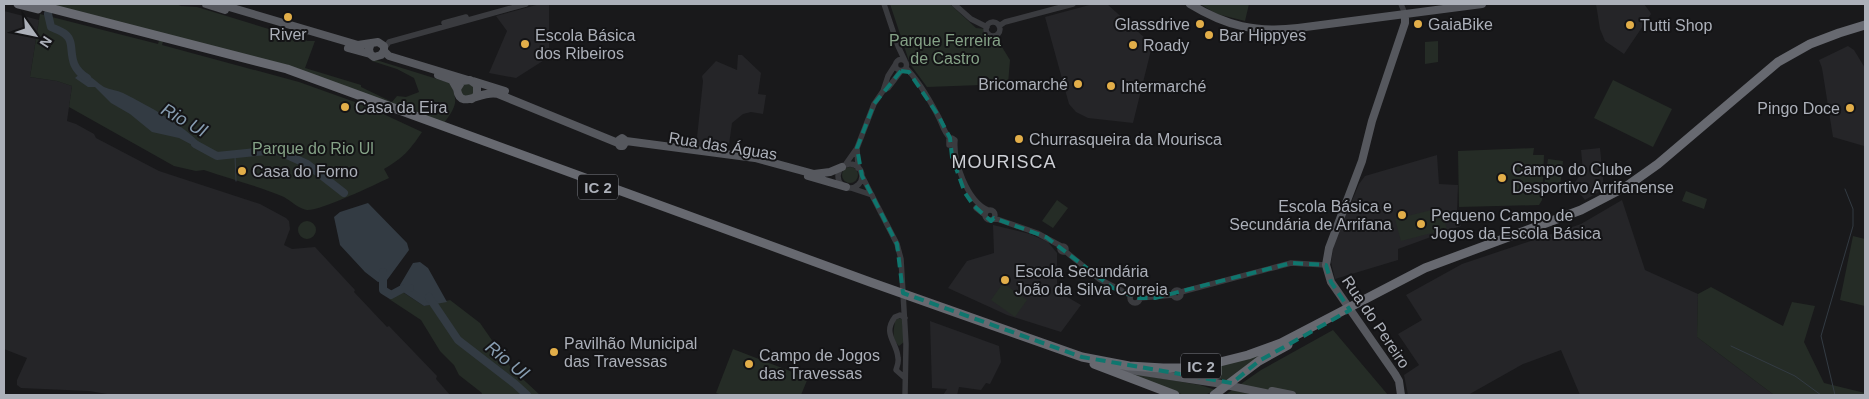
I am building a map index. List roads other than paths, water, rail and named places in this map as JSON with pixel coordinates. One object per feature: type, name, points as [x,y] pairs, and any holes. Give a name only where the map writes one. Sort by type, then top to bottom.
[{"type":"highway","name":"IC 2","points":[[18,4],[286,72],[439,126]]},
{"type":"highway","name":"IC 2","points":[[34,4],[287,69],[904,297],[1024,338],[1082,357],[1129,366],[1163,368],[1189,368],[1248,355],[1306,330],[1425,268],[1581,210],[1627,186],[1658,164],[1778,62],[1810,44],[1839,32],[1865,26]]},
{"type":"highway","name":"IC 2","points":[[1214,395],[1259,362],[1427,270],[1481,249],[1561,222],[1629,188],[1660,166],[1780,65],[1811,47],[1865,26]]},
{"type":"highway","name":"IC 2","points":[[1024,338],[1175,395]]},
{"type":"main road","points":[[206,4],[370,54],[374,57],[383,52]]},
{"type":"main road","points":[[220,4],[358,46],[375,42],[382,44],[383,52]]},
{"type":"main road","points":[[1190,4],[1234,25],[1269,31],[1482,4]]},
{"type":"main road","points":[[1326,265],[1331,241],[1362,161],[1372,121],[1405,22],[1405,14]]},
{"type":"main road","points":[[370,54],[368,50],[375,42]]},
{"type":"main road","points":[[383,52],[446,77],[455,84],[458,95],[463,100],[472,99],[478,92],[477,85],[470,80],[460,83],[457,89]]},
{"type":"main road","name":"Rua das Águas","points":[[383,52],[390,56],[504,91],[622,142],[754,158],[814,174],[830,172],[843,166]]},
{"type":"main road","name":"Rua das Águas","points":[[472,99],[484,93],[498,94],[622,142],[753,162],[848,187]]},
{"type":"main road","name":"Rua do Pereiro","points":[[1326,265],[1331,282],[1395,374],[1399,382],[1401,395]]},
{"type":"main road","points":[[1099,365],[1222,383]]},
{"type":"main road","points":[[1129,366],[1275,395]]},
{"type":"main road","points":[[1235,386],[1292,395]]},
{"type":"street","points":[[375,42],[514,4]]},
{"type":"street","points":[[383,52],[389,42],[526,4]]},
{"type":"street","points":[[884,4],[904,67]]},
{"type":"street","points":[[954,4],[971,19],[987,27]]},
{"type":"street","points":[[999,26],[1005,22],[1073,4]]},
{"type":"street","points":[[1401,4],[1405,14]]},
{"type":"street","points":[[987,27],[994,23],[999,26]]},
{"type":"street","points":[[987,27],[988,33],[994,36],[999,33],[999,26]]},
{"type":"street","points":[[898,46],[896,68],[904,67]]},
{"type":"street","points":[[872,195],[839,182],[839,170],[857,148],[869,114],[883,91],[896,63],[900,59],[938,115],[951,143],[968,191],[976,204],[986,213],[994,212],[994,218],[1038,233],[1063,249],[1099,279],[1130,295],[1130,300],[1134,303],[1139,301],[1140,298],[1173,295],[1178,298],[1181,296],[1181,292],[1292,263],[1326,265]]},
{"type":"street","points":[[883,91],[888,88],[904,67]]},
{"type":"street","points":[[857,148],[858,168],[897,244],[904,297],[906,344],[905,395]]},
{"type":"street","points":[[843,166],[852,164],[858,168]]},
{"type":"street","points":[[848,187],[857,185],[862,176]]},
{"type":"street","points":[[904,297],[890,328],[890,338],[898,359],[896,370],[905,378]]},
{"type":"street","points":[[894,317],[900,315],[905,318]]},
{"type":"street","points":[[895,347],[901,348],[906,344]]},
{"type":"waterway","name":"Rio Ul","points":[[48,14],[51,27],[69,38],[75,66],[87,78]]},
{"type":"waterway","name":"Rio Ul","points":[[195,144],[217,156],[276,150],[307,164],[344,193]]},
{"type":"waterway","points":[[235,156],[236,181]]},
{"type":"waterway","points":[[1835,395],[1821,336],[1853,226],[1853,209],[1845,189]]},
{"type":"waterway","name":"Rio Ul","points":[[383,272],[383,290],[391,295],[404,288],[410,288]]},
{"type":"waterway","name":"Rio Ul","points":[[429,297],[458,340],[527,395]]},
{"type":"waterway","points":[[1731,346],[1795,376],[1821,395]]},
{"type":"place","name":"River","points":[[288,17]]},
{"type":"place","name":"Glassdrive","points":[[1200,24]]},
{"type":"place","name":"GaiaBike","points":[[1418,24]]},
{"type":"place","name":"Tutti Shop","points":[[1630,25]]},
{"type":"place","name":"Bar Hippyes","points":[[1209,35]]},
{"type":"place","name":"Escola Básica dos Ribeiros","points":[[525,44]]},
{"type":"place","name":"Roady","points":[[1133,45]]},
{"type":"place","name":"Bricomarché","points":[[1078,84]]},
{"type":"place","name":"Intermarché","points":[[1111,86]]},
{"type":"place","name":"Casa da Eira","points":[[345,107]]},
{"type":"place","name":"Pingo Doce","points":[[1850,108]]},
{"type":"place","name":"Churrasqueira da Mourisca","points":[[1019,139]]},
{"type":"place","name":"Casa do Forno","points":[[242,171]]},
{"type":"place","name":"Campo do Clube Desportivo Arrifanense","points":[[1502,178]]},
{"type":"place","name":"Escola Básica e Secundária de Arrifana","points":[[1402,215]]},
{"type":"place","name":"Pequeno Campo de Jogos da Escola Básica","points":[[1421,224]]},
{"type":"place","name":"Escola Secundária João da Silva Correia","points":[[1005,280]]},
{"type":"place","name":"Pavilhão Municipal das Travessas","points":[[554,352]]},
{"type":"place","name":"Campo de Jogos das Travessas","points":[[749,364]]},
{"type":"district","name":"MOURISCA","points":[[1004,162]]},
{"type":"park label","name":"Parque Ferreira de Castro","points":[[945,49]]},
{"type":"park label","name":"Parque do Rio Ul","points":[[313,148]]}]
